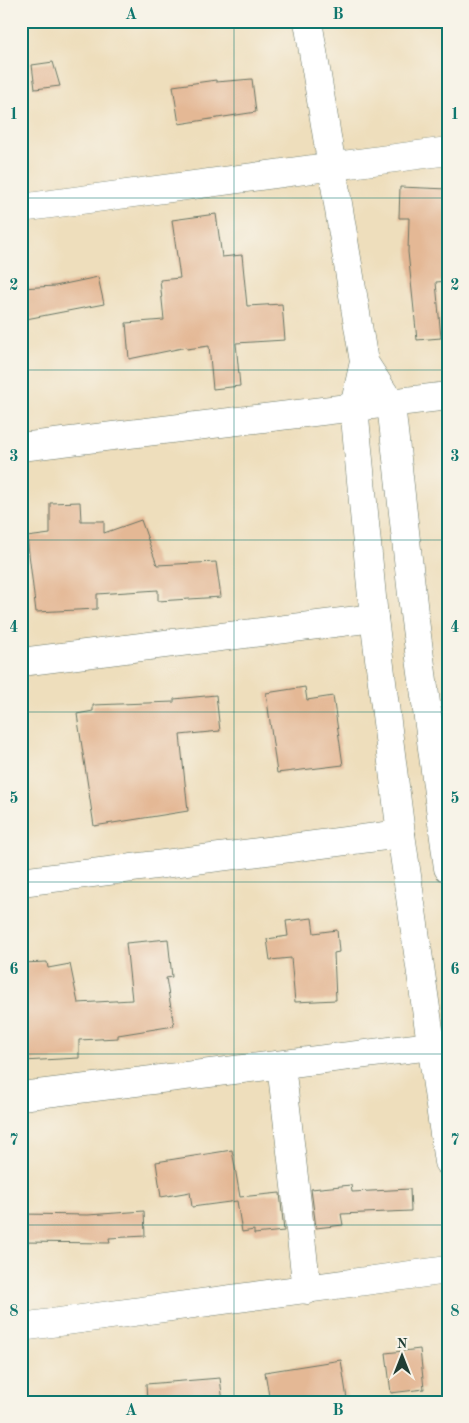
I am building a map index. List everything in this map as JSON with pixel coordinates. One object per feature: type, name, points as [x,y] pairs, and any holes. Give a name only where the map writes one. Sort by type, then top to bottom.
[{"type":"street","points":[[308,21],[364,362],[354,407],[374,618],[401,834],[448,1162]]},
{"type":"street","points":[[21,208],[333,168],[448,151]]},
{"type":"street","points":[[364,362],[391,404],[414,613],[444,804],[448,868]]},
{"type":"street","points":[[21,447],[448,396]]},
{"type":"street","points":[[21,662],[374,618]]},
{"type":"street","points":[[21,882],[401,834]]},
{"type":"street","points":[[21,1096],[430,1046]]},
{"type":"street","points":[[281,1064],[307,1290]]},
{"type":"street","points":[[21,1327],[448,1270]]},
{"type":"building","points":[[53,62],[60,86],[35,89],[32,65]]},
{"type":"building","points":[[252,79],[256,112],[179,124],[173,86],[216,80],[216,82]]},
{"type":"building","points":[[400,187],[448,189],[448,281],[436,282],[441,338],[417,340],[408,252],[409,218],[399,218]]},
{"type":"building","points":[[216,214],[222,257],[242,255],[247,306],[282,304],[285,340],[236,343],[240,386],[213,389],[209,346],[187,349],[187,347],[129,359],[126,323],[164,320],[160,280],[180,278],[172,220]]},
{"type":"building","points":[[98,277],[104,304],[21,320],[21,288],[55,286]]},
{"type":"building","points":[[80,502],[81,521],[104,521],[104,533],[141,520],[157,565],[216,562],[221,597],[158,601],[158,590],[97,594],[97,609],[36,612],[27,537],[50,534],[50,503]]},
{"type":"building","points":[[305,687],[307,700],[333,696],[343,765],[277,773],[266,693]]},
{"type":"building","points":[[216,695],[220,731],[180,735],[188,811],[94,826],[77,714],[93,711],[93,705],[174,702],[174,699]]},
{"type":"building","points":[[312,918],[314,933],[337,930],[339,952],[334,953],[336,1000],[295,1002],[291,958],[270,960],[267,939],[288,936],[286,921]]},
{"type":"building","points":[[168,939],[172,977],[166,978],[174,1026],[118,1035],[118,1038],[79,1040],[79,1058],[23,1061],[21,963],[47,962],[48,968],[70,964],[78,1003],[132,1000],[126,943]]},
{"type":"building","points":[[232,1150],[240,1197],[280,1193],[284,1231],[254,1234],[254,1230],[242,1232],[237,1201],[192,1207],[190,1192],[161,1197],[156,1162]]},
{"type":"building","points":[[351,1185],[352,1192],[410,1189],[411,1211],[341,1214],[343,1225],[316,1228],[311,1189]]},
{"type":"building","points":[[144,1211],[145,1236],[109,1238],[110,1243],[21,1242],[21,1214],[88,1215]]},
{"type":"building","points":[[420,1349],[424,1389],[391,1393],[386,1353]]},
{"type":"building","points":[[341,1360],[347,1399],[330,1402],[270,1402],[265,1372]]},
{"type":"building","points":[[220,1378],[223,1402],[147,1402],[146,1384]]}]
